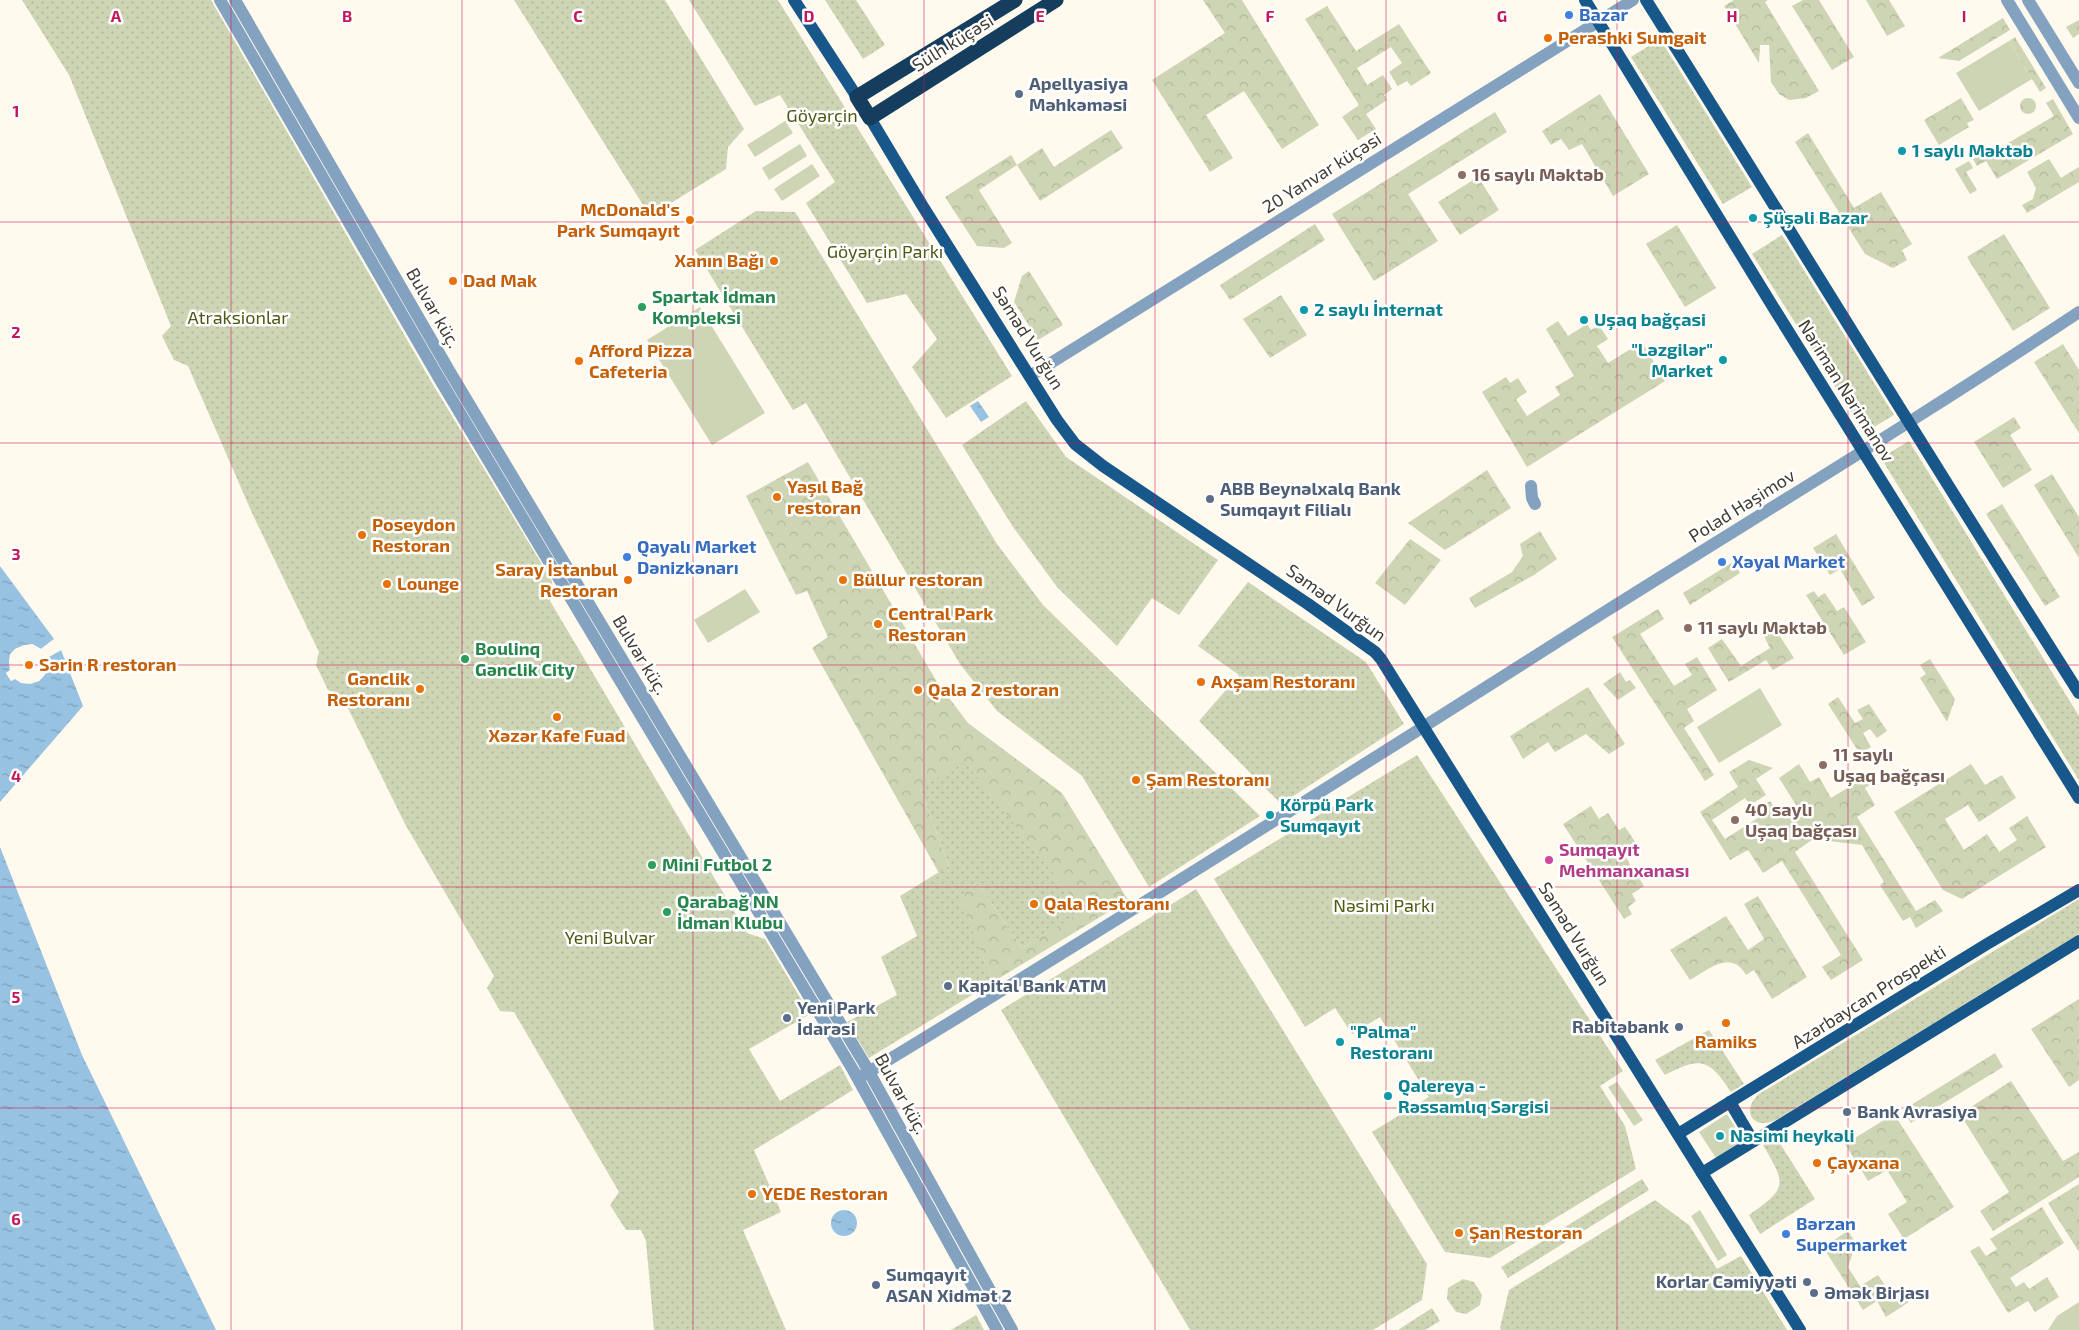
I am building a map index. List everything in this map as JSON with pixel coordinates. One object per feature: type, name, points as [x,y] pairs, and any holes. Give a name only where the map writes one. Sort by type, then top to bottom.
[{"type":"highway","name":"Sülh küçəsi","points":[[857,97],[1015,0]]},
{"type":"highway","name":"Sülh küçəsi","points":[[870,118],[1056,0]]},
{"type":"highway","name":"Səməd Vurğun","points":[[857,97],[870,118]]},
{"type":"main road","name":"Səməd Vurğun","points":[[794,0],[857,97]]},
{"type":"main road","name":"Nəriman Nərimanov","points":[[1585,0],[2079,798]]},
{"type":"main road","name":"Nəriman Nərimanov","points":[[1646,0],[1907,422],[2079,693]]},
{"type":"main road","name":"Səməd Vurğun","points":[[870,118],[1030,376],[1075,444],[1088,455],[1308,604],[1375,652],[1387,668],[1800,1330]]},
{"type":"main road","name":"Azərbaycan Prospekti","points":[[1678,1134],[1987,944],[2079,890]]},
{"type":"main road","points":[[1702,1173],[2079,942]]},
{"type":"main road","points":[[1730,1102],[1754,1141]]},
{"type":"street","name":"Bulvar küç.","points":[[220,0],[439,378],[616,660]]},
{"type":"street","name":"Bulvar küç.","points":[[235,0],[616,660],[783,939],[1012,1330]]},
{"type":"street","name":"20 Yanvar küçəsi","points":[[1030,376],[1633,0]]},
{"type":"street","points":[[2007,0],[2079,118]]},
{"type":"street","points":[[2028,0],[2079,83]]},
{"type":"street","name":"Polad Həşimov","points":[[863,1075],[1424,728],[1907,422],[1994,369],[2079,312]]},
{"type":"street","points":[[1531,486],[1532,498],[1536,504]]},
{"type":"street","name":"Bulvar küç.","points":[[863,1075],[997,1330]]},
{"type":"green space","name":"Yeni Bulvar","points":[[22,0],[211,0],[432,383],[552,581],[550,601],[747,933],[765,939],[810,1014],[749,1049],[780,1101],[840,1065],[853,1090],[754,1150],[781,1212],[743,1230],[786,1330],[654,1330],[646,1241],[641,1230],[626,1230],[610,1205],[619,1192],[514,1012],[500,1011],[487,988],[494,976],[405,824],[342,696],[328,690],[316,665],[319,652],[252,513],[188,366],[174,360],[162,336],[171,326],[69,75]]},
{"type":"green space","points":[[514,0],[665,0],[744,129],[728,147],[726,169],[650,216]]},
{"type":"green space","points":[[689,0],[778,0],[1012,376],[946,418],[912,367],[937,339],[906,294],[867,303],[806,203],[835,182],[780,95],[755,106]]},
{"type":"green space","points":[[825,0],[856,0],[885,45],[863,59]]},
{"type":"green space","points":[[1203,0],[1242,0],[1319,125],[1282,149],[1244,91],[1206,115],[1233,158],[1210,172],[1152,80],[1225,33]]},
{"type":"green space","points":[[1734,0],[1768,0],[1765,2],[1819,91],[1806,98],[1789,100],[1779,94],[1771,82],[1769,45],[1760,45],[1759,63],[1724,6]]},
{"type":"green space","points":[[1803,0],[1819,0],[1854,57],[1832,70],[1792,6]]},
{"type":"green space","points":[[1866,0],[1889,0],[1905,26],[1887,36]]},
{"type":"green space","points":[[1327,6],[1356,51],[1399,24],[1431,73],[1411,86],[1407,81],[1398,86],[1389,72],[1402,63],[1391,47],[1357,68],[1367,85],[1383,75],[1392,89],[1384,95],[1387,100],[1366,114],[1376,129],[1358,140],[1342,117],[1359,105],[1305,19]]},
{"type":"green space","points":[[2003,18],[2010,30],[1959,61],[1938,58]]},
{"type":"green space","points":[[2079,20],[2079,34],[2073,38],[2066,27]]},
{"type":"green space","points":[[2015,37],[2046,88],[2040,92],[2009,41]]},
{"type":"green space","points":[[1660,39],[1752,187],[1723,204],[1631,57]]},
{"type":"green space","points":[[2009,41],[2032,79],[1979,111],[1956,73]]},
{"type":"green space","points":[[1600,94],[1649,174],[1613,196],[1582,144],[1569,150],[1561,139],[1551,145],[1542,131]]},
{"type":"green space","points":[[1961,98],[1974,120],[1967,123],[1969,127],[1939,145],[1924,120]]},
{"type":"green space","points":[[2028,98],[2034,100],[2036,106],[2034,112],[2028,114],[2022,112],[2020,106],[2022,100]]},
{"type":"green space","points":[[2053,99],[2073,134],[1997,179],[1986,161],[1977,166],[1973,159],[1986,151],[1988,155],[2054,116],[2046,103]]},
{"type":"green space","points":[[1495,112],[1507,132],[1408,194],[1438,241],[1374,281],[1332,214]]},
{"type":"green space","points":[[785,121],[793,133],[755,157],[747,145]]},
{"type":"green space","points":[[1111,130],[1123,148],[1040,201],[1017,165],[1042,148],[1054,167]]},
{"type":"green space","points":[[1808,133],[1854,208],[1881,192],[1912,244],[1902,250],[1907,260],[1893,268],[1865,254],[1795,142]]},
{"type":"green space","points":[[800,144],[807,156],[769,180],[762,168]]},
{"type":"green space","points":[[1011,155],[1017,165],[979,190],[1012,243],[1004,248],[977,246],[945,197]]},
{"type":"green space","points":[[2049,159],[2061,178],[2079,167],[2079,182],[2027,213],[2022,205],[2033,199],[2036,188],[2027,172]]},
{"type":"green space","points":[[1969,161],[1973,168],[1966,172],[1977,190],[1970,194],[1955,169]]},
{"type":"green space","points":[[812,164],[820,176],[782,201],[774,189]]},
{"type":"green space","points":[[1478,177],[1499,210],[1460,235],[1438,202]]},
{"type":"green space","points":[[756,211],[795,212],[997,544],[1043,605],[1260,816],[1149,887],[1082,776],[997,711],[960,664],[806,403],[793,410],[695,250]]},
{"type":"green space","points":[[1315,224],[1325,240],[1230,300],[1220,285]]},
{"type":"green space","points":[[1677,225],[1716,288],[1685,307],[1646,244]]},
{"type":"green space","points":[[2004,234],[2050,308],[2013,331],[1967,257]]},
{"type":"green space","points":[[1782,235],[1894,415],[1864,433],[1752,254]]},
{"type":"green space","points":[[1029,271],[1063,325],[1038,340],[1014,302],[1022,276]]},
{"type":"green space","points":[[1281,295],[1307,335],[1270,358],[1243,319]]},
{"type":"green space","points":[[700,307],[765,413],[712,445],[647,340]]},
{"type":"green space","points":[[1558,321],[1568,336],[1587,324],[1591,330],[1599,325],[1608,339],[1597,346],[1608,363],[1642,342],[1665,381],[1527,467],[1482,392],[1506,377],[1510,383],[1518,378],[1527,392],[1516,399],[1527,416],[1560,395],[1555,387],[1574,376],[1546,329]]},
{"type":"green space","points":[[2063,344],[2079,370],[2079,433],[2034,362]]},
{"type":"green space","points":[[1026,401],[1066,457],[1218,560],[1179,615],[1152,598],[1117,646],[1057,587],[1013,527],[962,445]]},
{"type":"green space","points":[[2014,417],[2021,428],[2010,435],[2032,470],[2003,488],[1974,442]]},
{"type":"green space","points":[[1909,441],[2079,716],[2079,780],[1881,458]]},
{"type":"green space","points":[[808,462],[937,682],[968,723],[1062,793],[1128,900],[993,982],[958,897],[978,883],[1022,948],[1082,911],[920,788],[949,866],[939,873],[812,648],[828,637],[807,591],[796,595],[746,496]]},
{"type":"green space","points":[[1487,470],[1511,508],[1445,550],[1408,523]]},
{"type":"green space","points":[[2052,474],[2079,517],[2079,558],[2034,485]]},
{"type":"green space","points":[[2002,504],[2060,597],[2045,606],[1986,514]]},
{"type":"green space","points":[[1540,531],[1557,559],[1534,575],[1475,608],[1469,598],[1512,572],[1523,556],[1520,544]]},
{"type":"green space","points":[[1836,534],[1875,598],[1862,606],[1840,569],[1830,575],[1813,548]]},
{"type":"green space","points":[[1410,539],[1441,560],[1405,605],[1375,583]]},
{"type":"green space","points":[[1733,562],[1740,573],[1690,605],[1683,593]]},
{"type":"green space","points":[[1248,582],[1366,662],[1404,724],[1281,804],[1199,721],[1239,675],[1198,646]]},
{"type":"green space","points":[[745,589],[760,612],[708,643],[694,620]]},
{"type":"green space","points":[[1814,591],[1818,597],[1825,593],[1837,611],[1844,607],[1866,642],[1844,655],[1806,595]]},
{"type":"green space","points":[[1658,609],[1664,619],[1640,634],[1674,686],[1692,675],[1685,664],[1697,657],[1717,690],[1687,709],[1694,721],[1684,728],[1714,775],[1705,781],[1612,637]]},
{"type":"green space","points":[[1774,627],[1794,658],[1773,670],[1766,660],[1729,682],[1708,648],[1722,639],[1741,666],[1770,648],[1763,634]]},
{"type":"green space","points":[[1930,659],[1955,699],[1947,722],[1920,678],[1926,674],[1920,665]]},
{"type":"green space","points":[[1620,672],[1626,682],[1630,680],[1636,688],[1618,700],[1603,684]]},
{"type":"green space","points":[[1588,687],[1625,744],[1609,754],[1586,734],[1555,752],[1548,742],[1523,759],[1510,736]]},
{"type":"green space","points":[[1760,688],[1782,725],[1719,763],[1697,727]]},
{"type":"green space","points":[[1838,697],[1855,723],[1863,719],[1857,710],[1869,704],[1887,731],[1877,738],[1870,729],[1863,733],[1871,747],[1860,754],[1828,704]]},
{"type":"green space","name":"Nəsimi Parkı","points":[[1417,755],[1623,1071],[1600,1086],[1625,1126],[1636,1169],[1490,1258],[1445,1252],[1372,1132],[1429,1097],[1380,1017],[1352,1034],[1335,1008],[1305,1027],[1214,879]]},
{"type":"green space","points":[[1749,760],[1773,768],[1756,779],[1766,795],[1750,805],[1745,798],[1712,820],[1725,839],[1758,818],[1755,811],[1770,801],[1781,818],[1798,808],[1779,778],[1799,764],[1810,782],[1819,777],[1831,798],[1872,773],[1877,780],[1865,788],[1875,805],[1857,817],[1916,911],[1935,900],[1943,911],[1916,928],[1910,917],[1903,921],[1880,885],[1884,882],[1862,845],[1813,839],[1795,852],[1863,960],[1831,980],[1822,967],[1841,955],[1782,861],[1763,873],[1748,850],[1730,860],[1700,812],[1738,787],[1729,772]]},
{"type":"green space","name":"Qala Restoranı","points":[[965,762],[1083,911],[1022,948],[978,883],[959,897],[993,982],[869,1058],[847,1022],[897,995],[881,957],[917,936],[900,896],[949,866],[920,788]]},
{"type":"green space","points":[[1971,764],[1985,785],[2002,775],[2016,798],[1979,822],[1968,805],[1945,819],[1964,850],[1987,834],[1999,852],[2017,840],[2009,828],[2027,816],[2046,847],[1962,899],[1943,890],[1894,812]]},
{"type":"green space","points":[[1591,806],[1599,819],[1608,813],[1619,830],[1625,827],[1640,849],[1626,858],[1644,886],[1632,894],[1636,901],[1628,907],[1632,914],[1624,919],[1563,824]]},
{"type":"green space","points":[[1196,889],[1427,1264],[1422,1300],[1373,1330],[1190,1330],[1001,1010]]},
{"type":"green space","points":[[1758,896],[1807,977],[1772,999],[1754,970],[1746,975],[1734,963],[1727,962],[1712,967],[1690,980],[1670,950],[1726,916],[1748,950],[1764,939],[1744,904]]},
{"type":"green space","points":[[2079,899],[2079,934],[1776,1120],[1761,1123],[1755,1121],[1752,1117],[1750,1112],[1751,1106],[1759,1094]]},
{"type":"green space","points":[[2079,999],[2079,1080],[2069,1087],[2031,1029]]},
{"type":"green space","points":[[1709,1030],[1744,1084],[1731,1092],[1710,1067],[1703,1064],[1687,1065],[1665,1075],[1655,1060]]},
{"type":"green space","points":[[1995,1053],[2003,1067],[1911,1123],[1903,1110]]},
{"type":"green space","points":[[2011,1081],[2063,1161],[2079,1152],[2079,1177],[1993,1231],[1980,1211],[2009,1192],[1960,1114]]},
{"type":"green space","points":[[1617,1082],[1643,1120],[1634,1126],[1608,1087]]},
{"type":"green space","points":[[1727,1114],[1743,1140],[1716,1158],[1699,1132]]},
{"type":"green space","points":[[1894,1114],[1954,1207],[1904,1239],[1888,1214],[1907,1202],[1887,1170],[1868,1181],[1845,1144]]},
{"type":"green space","points":[[1776,1137],[1815,1199],[1760,1234],[1749,1215],[1762,1206],[1777,1191],[1779,1177],[1763,1145]]},
{"type":"green space","points":[[1642,1179],[1649,1190],[1508,1278],[1501,1267]]},
{"type":"green space","points":[[2079,1184],[2079,1252],[2048,1203]]},
{"type":"green space","points":[[1655,1200],[1689,1225],[1717,1269],[1741,1256],[1787,1330],[1501,1330],[1509,1290]]},
{"type":"green space","points":[[2042,1207],[2064,1243],[2010,1278],[2016,1287],[2024,1282],[2029,1289],[2047,1277],[2059,1297],[2035,1312],[2028,1301],[2008,1313],[1970,1251],[1979,1246],[1986,1256],[1997,1249],[1990,1239]]},
{"type":"green space","points":[[1700,1210],[1727,1255],[1718,1261],[1691,1216]]},
{"type":"green space","points":[[1848,1231],[1856,1243],[1848,1267],[1860,1286],[1878,1275],[1891,1294],[1901,1288],[1909,1302],[1886,1317],[1877,1301],[1863,1310],[1823,1247]]},
{"type":"green space","points":[[1463,1279],[1474,1282],[1482,1295],[1480,1305],[1466,1314],[1456,1312],[1447,1299],[1448,1288]]},
{"type":"green space","points":[[2079,1302],[2079,1330],[2048,1330],[2057,1316]]},
{"type":"green space","points":[[1432,1308],[1440,1321],[1425,1330],[1398,1330]]},
{"type":"green space","points":[[976,1315],[984,1330],[951,1330]]},
{"type":"water","points":[[978,401],[989,417],[981,422],[970,406]]},
{"type":"water","points":[[0,566],[54,639],[41,649],[32,644],[15,649],[9,661],[10,670],[6,673],[11,681],[15,678],[21,683],[39,681],[48,668],[47,658],[61,650],[83,706],[0,802]]},
{"type":"water","points":[[0,847],[82,1055],[216,1330],[0,1330]]},
{"type":"water","points":[[844,1210],[853,1214],[857,1223],[853,1232],[844,1236],[835,1232],[831,1223],[835,1214]]},
{"type":"pier","points":[[54,639],[55,641],[42,651],[32,647],[24,647],[17,651],[11,662],[12,670],[9,674],[22,681],[29,682],[42,675],[46,667],[45,657],[60,647],[61,650],[47,658],[48,668],[39,681],[30,684],[21,683],[15,679],[11,681],[6,673],[10,670],[10,654],[15,649],[32,644],[41,649]]},
{"type":"place","name":"Bazar","points":[[1569,15]]},
{"type":"place","name":"Perashki Sumgait","points":[[1548,38]]},
{"type":"place","name":"Apellyasiya Məhkəməsi","points":[[1019,94]]},
{"type":"place","name":"1 saylı Məktəb","points":[[1902,151]]},
{"type":"place","name":"16 saylı Məktəb","points":[[1462,175]]},
{"type":"place","name":"Şüşəli Bazar","points":[[1753,218]]},
{"type":"place","name":"McDonald's Park Sumqayıt","points":[[690,220]]},
{"type":"place","name":"Xanın Bağı","points":[[774,261]]},
{"type":"place","name":"Dad Mak","points":[[453,281]]},
{"type":"place","name":"Spartak İdman Kompleksi","points":[[642,307]]},
{"type":"place","name":"2 saylı İnternat","points":[[1304,310]]},
{"type":"place","name":"Uşaq bağçasi","points":[[1584,320]]},
{"type":"place","name":"\"Ləzgilər\" Market","points":[[1723,360]]},
{"type":"place","name":"Afford Pizza Cafeteria","points":[[579,361]]},
{"type":"place","name":"Yaşıl Bağ restoran","points":[[777,497]]},
{"type":"place","name":"ABB Beynəlxalq Bank Sumqayıt Filialı","points":[[1210,499]]},
{"type":"place","name":"Poseydon Restoran","points":[[362,535]]},
{"type":"place","name":"Qayalı Market Dənizkənarı","points":[[627,557]]},
{"type":"place","name":"Xəyal Market","points":[[1722,562]]},
{"type":"place","name":"Saray İstanbul Restoran","points":[[628,580]]},
{"type":"place","name":"Büllur restoran","points":[[843,580]]},
{"type":"place","name":"Lounge","points":[[387,584]]},
{"type":"place","name":"Central Park Restoran","points":[[878,624]]},
{"type":"place","name":"11 saylı Məktəb","points":[[1688,628]]},
{"type":"place","name":"Boulinq Gənclik City","points":[[465,659]]},
{"type":"place","name":"Sərin R restoran","points":[[29,665]]},
{"type":"place","name":"Axşam Restoranı","points":[[1201,682]]},
{"type":"place","name":"Gənclik Restoranı","points":[[420,689]]},
{"type":"place","name":"Qala 2 restoran","points":[[918,690]]},
{"type":"place","name":"Xәzәr Kafe Fuad","points":[[557,717]]},
{"type":"place","name":"11 saylı Uşaq bağçası","points":[[1823,765]]},
{"type":"place","name":"Şam Restoranı","points":[[1136,780]]},
{"type":"place","name":"Körpü Park Sumqayıt","points":[[1270,815]]},
{"type":"place","name":"40 saylı Uşaq bağçası","points":[[1735,820]]},
{"type":"place","name":"Sumqayıt Mehmanxanası","points":[[1549,860]]},
{"type":"place","name":"Mini Futbol 2","points":[[652,865]]},
{"type":"place","name":"Qala Restoranı","points":[[1034,904]]},
{"type":"place","name":"Qarabağ NN İdman Klubu","points":[[667,912]]},
{"type":"place","name":"Kapital Bank ATM","points":[[948,986]]},
{"type":"place","name":"Yeni Park İdarəsi","points":[[787,1018]]},
{"type":"place","name":"Ramiks","points":[[1726,1023]]},
{"type":"place","name":"Rabitəbank","points":[[1679,1027]]},
{"type":"place","name":"\"Palma\" Restoranı","points":[[1340,1042]]},
{"type":"place","name":"Qalereya - Rəssamlıq Sərgisi","points":[[1388,1096]]},
{"type":"place","name":"Bank Avrasiya","points":[[1847,1112]]},
{"type":"place","name":"Nəsimi heykəli","points":[[1720,1136]]},
{"type":"place","name":"Çayxana","points":[[1817,1163]]},
{"type":"place","name":"YEDE Restoran","points":[[752,1194]]},
{"type":"place","name":"Şan Restoran","points":[[1459,1233]]},
{"type":"place","name":"Bərzan Supermarket","points":[[1786,1234]]},
{"type":"place","name":"Korlar Cəmiyyəti","points":[[1807,1282]]},
{"type":"place","name":"Sumqayıt ASAN Xidmət 2","points":[[876,1285]]},
{"type":"place","name":"Əmək Birjası","points":[[1814,1293]]},
{"type":"park label","name":"Göyərçin","points":[[822,116]]},
{"type":"park label","name":"Göyərçin Parkı","points":[[885,252]]},
{"type":"park label","name":"Atraksionlar","points":[[238,318]]}]
